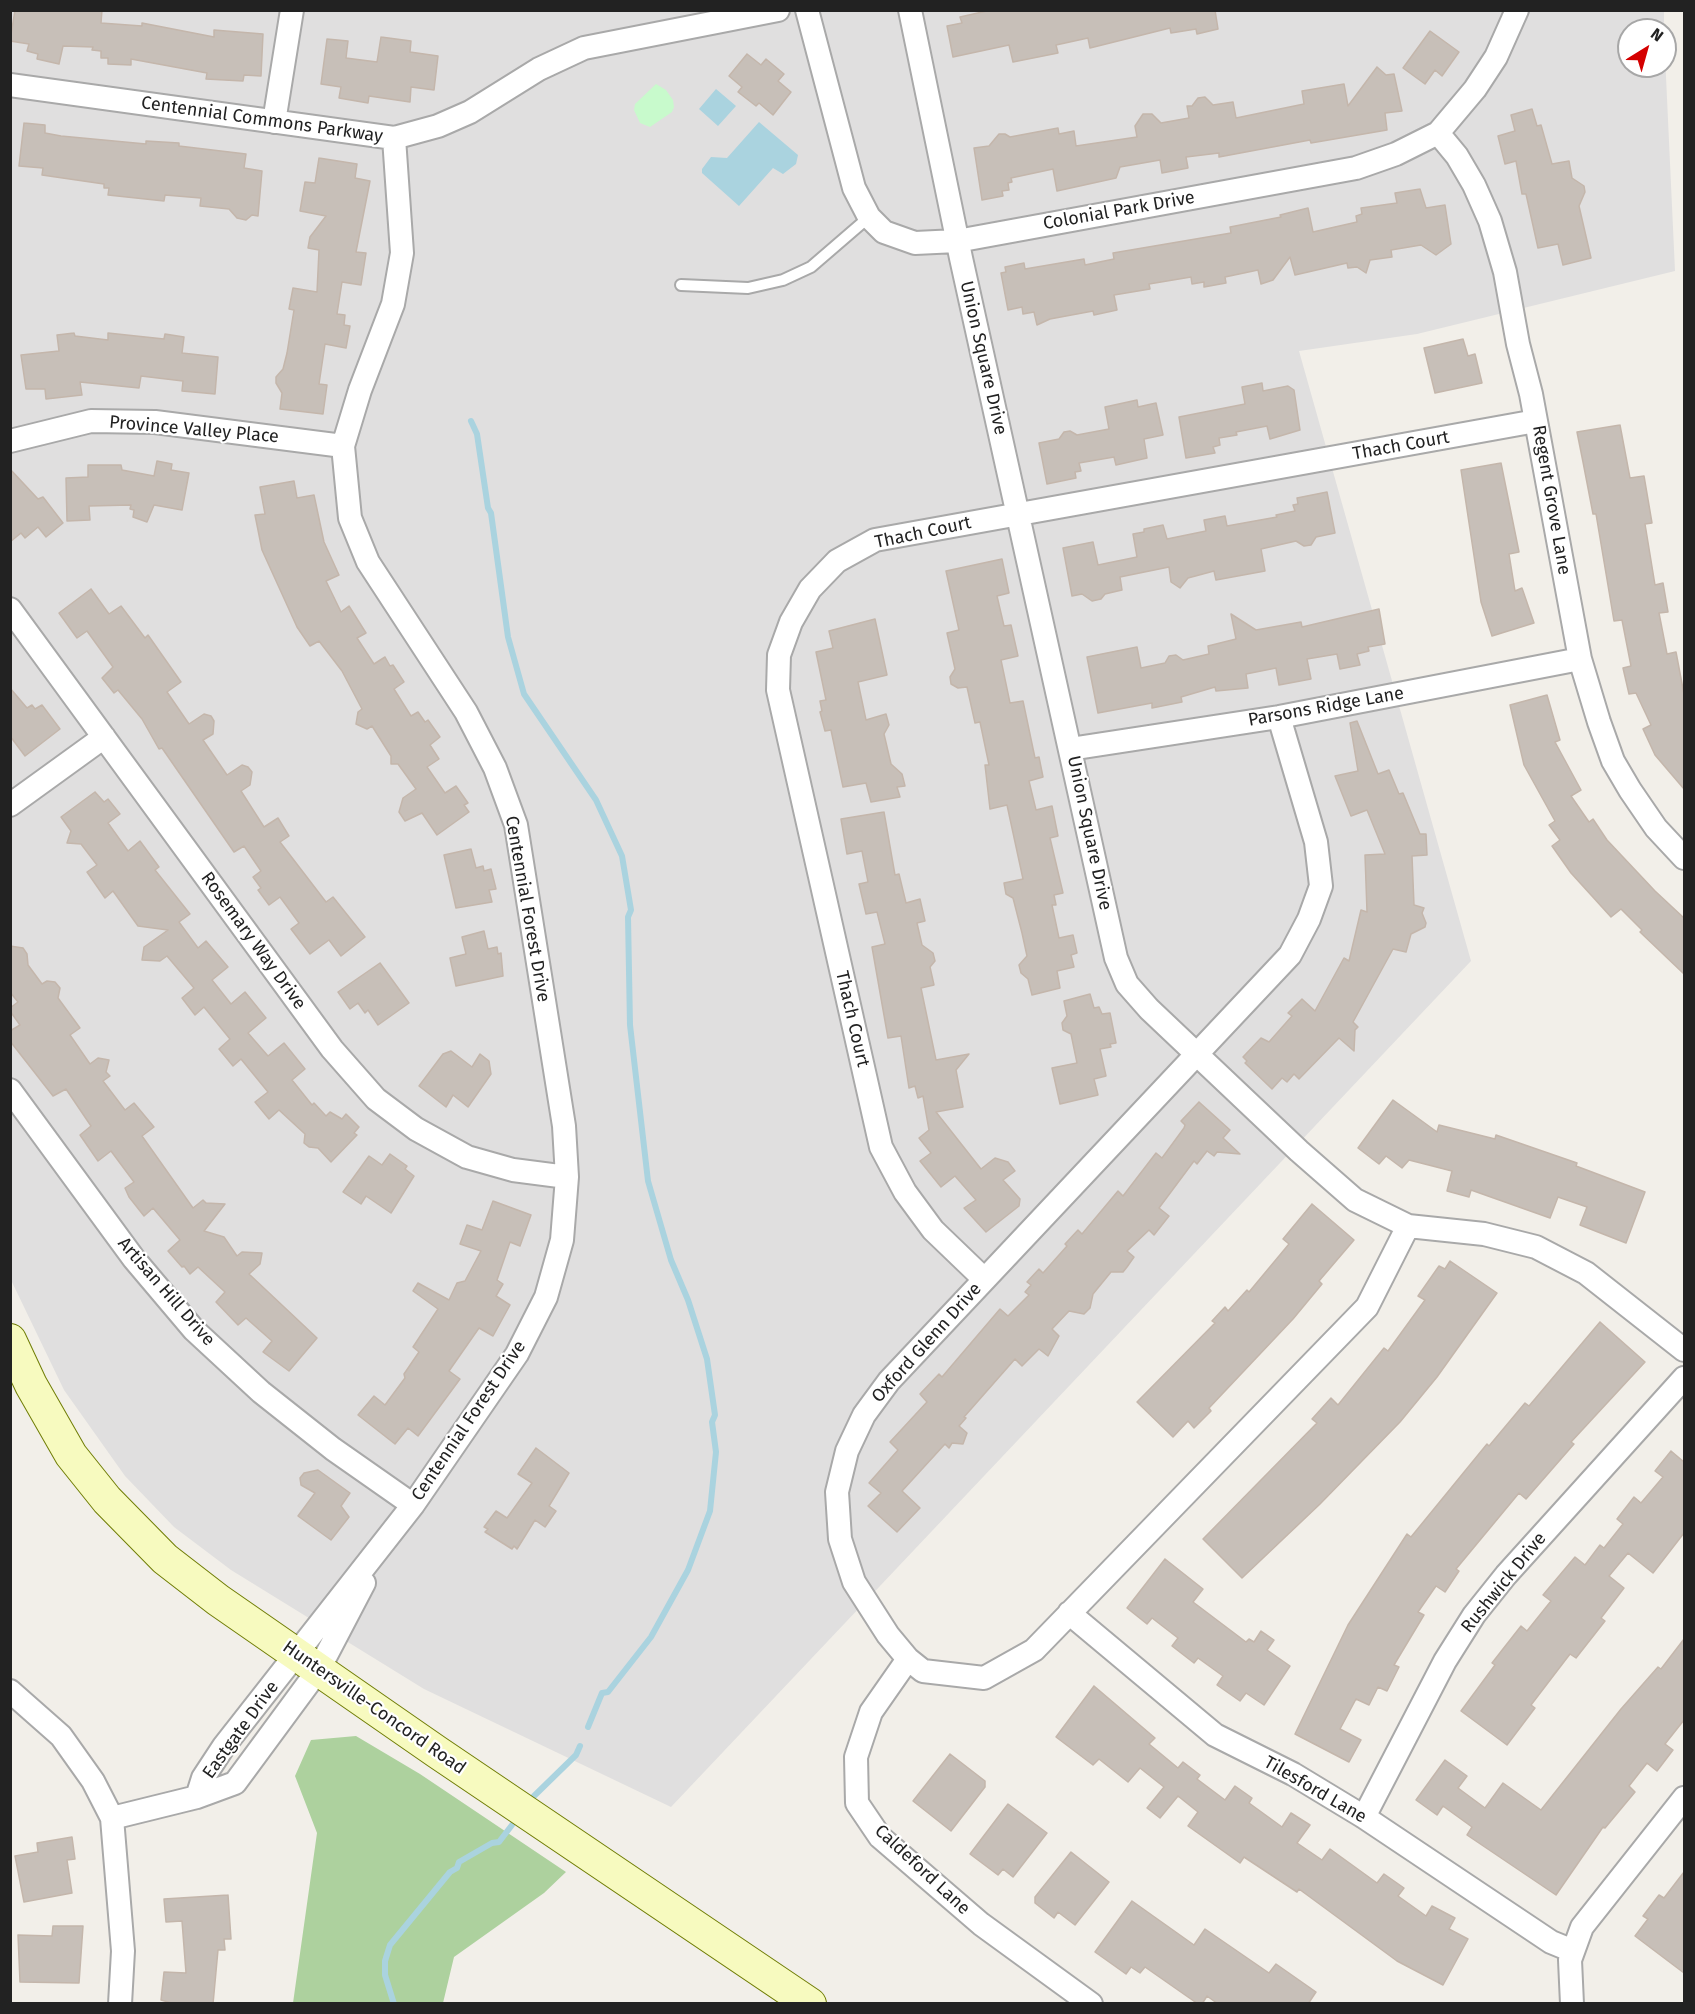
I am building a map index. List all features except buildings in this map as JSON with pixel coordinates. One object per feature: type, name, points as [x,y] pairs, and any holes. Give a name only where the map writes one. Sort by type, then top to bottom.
[{"type":"main road","name":"Huntersville-Concord Road","points":[[10,1340],[60,1437],[106,1500],[165,1559],[218,1600],[810,2004]]},
{"type":"street","points":[[274,122],[292,10]]},
{"type":"street","name":"Centennial Commons Parkway","points":[[10,86],[394,138],[438,126],[470,112],[539,69],[584,48],[778,10]]},
{"type":"street","name":"Colonial Park Drive","points":[[807,10],[854,188],[869,217],[884,232],[915,243],[957,241],[1356,168],[1396,154],[1438,133],[1475,89],[1496,57],[1517,10]]},
{"type":"street","name":"Union Square Drive","points":[[910,10],[957,241],[1116,958],[1127,984],[1149,1009],[1196,1054],[1355,1200],[1408,1226],[1484,1234],[1536,1247],[1586,1273],[1684,1350]]},
{"type":"street","name":"Regent Grove Lane","points":[[1438,133],[1469,176],[1490,221],[1505,272],[1536,421],[1580,659],[1613,760],[1656,828],[1684,858]]},
{"type":"street","name":"Centennial Forest Drive","points":[[308,1662],[364,1588],[367,1564],[413,1505],[517,1354],[546,1297],[562,1240],[567,1177],[564,1126],[516,825],[495,768],[465,712],[368,562],[351,518],[343,446],[360,390],[393,304],[402,254],[394,138]]},
{"type":"street","name":"Province Valley Place","points":[[10,441],[91,421],[155,422],[343,446]]},
{"type":"street","name":"Thach Court","points":[[984,1279],[933,1230],[905,1192],[881,1147],[778,690],[779,655],[791,622],[810,589],[837,561],[875,540],[1018,513],[1045,512],[1536,421]]},
{"type":"street","name":"Rosemary Way Drive","points":[[10,609],[332,1050],[376,1099],[416,1129],[467,1157],[513,1170],[567,1177]]},
{"type":"street","name":"Parsons Ridge Lane","points":[[1070,749],[1279,717],[1580,659]]},
{"type":"street","name":"Oxford Glenn Drive","points":[[1279,717],[1316,842],[1321,886],[1309,920],[1290,955],[889,1381],[864,1415],[847,1451],[837,1492],[840,1539],[854,1582],[888,1635],[908,1659],[923,1671],[984,1678],[1034,1650],[1367,1307],[1408,1226]]},
{"type":"street","points":[[10,805],[104,736]]},
{"type":"street","name":"Artisan Hill Drive","points":[[10,1090],[134,1259],[194,1330],[261,1392],[333,1449],[413,1505]]},
{"type":"street","name":"Rushwick Drive","points":[[1364,1817],[1445,1661],[1474,1615],[1506,1575],[1684,1378]]},
{"type":"street","name":"Tilesford Lane","points":[[1069,1613],[1215,1735],[1293,1774],[1364,1817],[1551,1942],[1573,1951]]},
{"type":"street","name":"Caldeford Lane","points":[[908,1659],[871,1712],[855,1757],[856,1803],[880,1837],[981,1924],[1092,2004]]},
{"type":"street","name":"Eastgate Drive","points":[[112,1818],[197,1797],[235,1783],[308,1662]]},
{"type":"street","points":[[10,1691],[61,1736],[93,1782],[112,1818],[123,1951],[120,2004]]},
{"type":"street","points":[[1572,2004],[1570,1960],[1582,1927],[1684,1798]]},
{"type":"lane","points":[[681,285],[748,288],[783,280],[811,267],[869,217]]},
{"type":"shaded area","points":[[11,11],[1664,11],[1664,18],[1617,18],[1617,78],[1666,78],[1675,271],[1417,334],[1299,351],[1471,961],[671,1807],[424,1689],[231,1570],[174,1527],[125,1476],[64,1390],[11,1280]]},
{"type":"green space","points":[[656,84],[666,90],[673,100],[674,107],[672,112],[650,127],[640,123],[634,110],[635,104]]},
{"type":"green space","points":[[356,1736],[420,1774],[566,1872],[544,1893],[454,1957],[443,2003],[293,2003],[317,1833],[295,1776],[311,1740]]},
{"type":"water","points":[[716,89],[736,106],[718,126],[699,109]]},
{"type":"water","points":[[759,122],[798,155],[796,164],[783,174],[773,168],[739,206],[702,173],[702,169],[711,157],[727,158]]},
{"type":"waterway","points":[[471,421],[477,434],[488,508],[491,513],[508,637],[524,694],[596,800],[622,856],[631,910],[628,917],[630,1025],[648,1181],[671,1260],[688,1300],[707,1359],[715,1415],[712,1422],[716,1452],[710,1511],[688,1570],[651,1637],[608,1692],[602,1693],[588,1727]]},
{"type":"waterway","points":[[534,1796],[576,1755],[580,1746]]},
{"type":"waterway","points":[[394,2004],[385,1975],[385,1961],[390,1945],[450,1872],[457,1868],[459,1862],[492,1843],[499,1842],[512,1825]]}]
